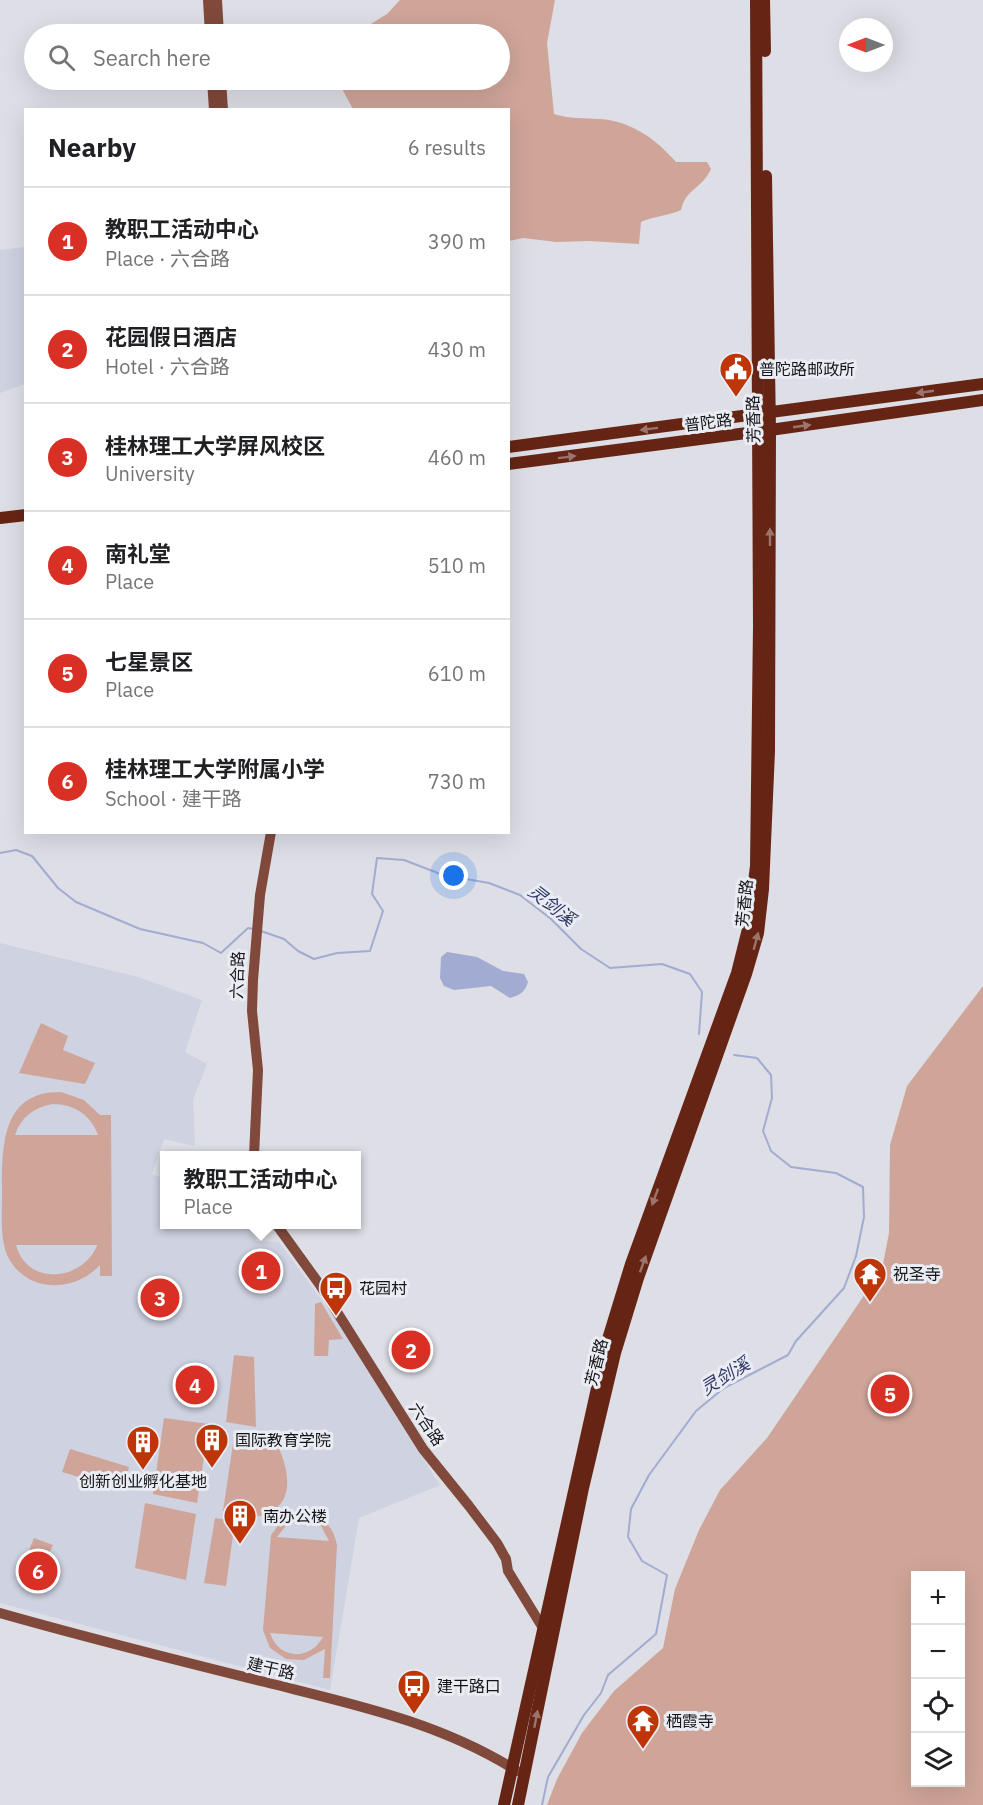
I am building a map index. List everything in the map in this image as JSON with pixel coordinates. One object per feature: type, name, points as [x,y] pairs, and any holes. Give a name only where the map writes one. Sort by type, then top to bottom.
[{"type":"main road","name":"芳香路","points":[[525,1776],[583,1488],[615,1353],[638,1278],[746,974],[758,933],[764,889],[769,751],[756,0]]},
{"type":"main road","name":"芳香路","points":[[763,415],[764,0]]},
{"type":"main road","name":"普陀路","points":[[510,447],[983,384]]},
{"type":"main road","name":"普陀路","points":[[510,464],[983,400]]},
{"type":"main road","name":"芳香路","points":[[513,1769],[608,1339],[631,1264],[734,982],[748,929],[756,867],[764,431]]},
{"type":"main road","points":[[0,518],[24,515]]},
{"type":"main road","points":[[0,525],[24,522]]},
{"type":"main road","points":[[504,1805],[513,1769]]},
{"type":"main road","points":[[518,1805],[525,1776]]},
{"type":"street","points":[[208,0],[209,24]]},
{"type":"street","points":[[217,0],[218,24]]},
{"type":"street","points":[[213,90],[214,108]]},
{"type":"street","points":[[222,90],[223,108]]},
{"type":"street","name":"六合路","points":[[254,1151],[258,1070],[252,1011],[255,939],[263,868],[271,834]]},
{"type":"street","name":"六合路","points":[[280,1229],[326,1294],[423,1449],[497,1543],[506,1559],[508,1571],[543,1630],[552,1638]]},
{"type":"street","name":"建干路","points":[[0,1613],[143,1652],[385,1712],[467,1743],[525,1776]]},
{"type":"shaded area","points":[[400,0],[555,0],[547,43],[554,114],[622,123],[651,139],[676,162],[707,162],[711,169],[687,197],[681,210],[641,222],[639,244],[556,242],[523,238],[510,241],[510,108],[352,108],[343,90],[510,90],[510,24],[371,24],[387,14]]},
{"type":"shaded area","points":[[24,247],[24,384],[0,393],[0,250]]},
{"type":"shaded area","points":[[0,943],[138,977],[202,1000],[185,1052],[207,1064],[193,1100],[195,1146],[164,1139],[152,1174],[160,1177],[160,1229],[252,1229],[256,1241],[279,1242],[334,1317],[440,1485],[359,1518],[330,1690],[0,1603]]},
{"type":"shaded area","points":[[983,986],[983,1805],[547,1805],[557,1779],[582,1733],[614,1691],[663,1648],[675,1589],[699,1530],[720,1490],[767,1438],[882,1269],[889,1233],[890,1145],[907,1086]]},
{"type":"shaded area","points":[[41,1023],[68,1036],[63,1050],[95,1063],[85,1084],[19,1073]]},
{"type":"shaded area","points":[[61,1092],[84,1100],[100,1115],[111,1115],[112,1276],[100,1276],[100,1265],[77,1281],[63,1285],[37,1283],[25,1277],[15,1268],[7,1255],[2,1226],[5,1142],[16,1112],[26,1101],[41,1094]],"holes":[[[53,1104],[68,1106],[81,1112],[91,1122],[98,1135],[15,1135],[29,1114]],[[16,1245],[97,1245],[97,1246],[79,1267],[55,1274],[42,1273],[31,1268],[22,1258]]]},
{"type":"shaded area","points":[[321,1302],[343,1339],[329,1340],[328,1356],[314,1356],[315,1304]]},
{"type":"shaded area","points":[[234,1355],[254,1357],[256,1427],[226,1422]]},
{"type":"shaded area","points":[[164,1418],[209,1424],[197,1503],[153,1494]]},
{"type":"shaded area","points":[[235,1430],[262,1436],[276,1442],[281,1452],[287,1474],[285,1495],[272,1511],[260,1516],[223,1511]]},
{"type":"shaded area","points":[[70,1449],[129,1467],[123,1490],[62,1472]]},
{"type":"shaded area","points":[[145,1503],[196,1514],[186,1580],[135,1568]]},
{"type":"shaded area","points":[[300,1513],[314,1515],[329,1526],[335,1538],[337,1545],[330,1678],[323,1678],[325,1649],[304,1660],[286,1659],[270,1648],[263,1630],[271,1535],[282,1520]],"holes":[[[305,1519],[321,1526],[329,1541],[277,1537],[288,1523]],[[270,1633],[323,1637],[310,1650],[295,1654],[280,1648]]]},
{"type":"shaded area","points":[[215,1518],[235,1521],[226,1586],[204,1583]]},
{"type":"shaded area","points":[[34,1538],[53,1545],[41,1572],[23,1566]]},
{"type":"water","points":[[447,952],[477,957],[503,971],[524,974],[527,985],[522,993],[510,998],[491,986],[454,990],[444,986],[440,978],[441,957]]},
{"type":"waterway","name":"灵剑溪","points":[[0,853],[16,850],[32,856],[58,888],[76,902],[140,929],[203,943],[221,953],[248,928],[253,929]]},
{"type":"waterway","name":"灵剑溪","points":[[261,931],[284,939],[298,951],[314,959],[337,953],[370,951],[383,911],[372,894],[377,858],[404,860],[443,875],[489,883],[520,895],[551,919],[581,949],[610,968],[662,964],[690,974],[702,992],[699,1034]]},
{"type":"waterway","name":"灵剑溪","points":[[542,1805],[548,1777],[584,1715],[601,1693],[608,1675],[656,1634],[667,1575],[642,1561],[628,1537],[631,1509],[649,1475],[696,1411],[724,1388],[788,1355],[796,1341],[844,1288],[856,1256],[864,1217],[863,1187],[836,1173],[791,1167],[771,1151],[763,1131],[772,1098],[771,1075],[757,1058],[734,1055]]},
{"type":"place","name":"普陀路邮政所","points":[[736,398]]},
{"type":"place","name":"教职工活动中心","points":[[261,1271]]},
{"type":"place","name":"桂林理工大学屏风校区","points":[[160,1298]]},
{"type":"place","name":"祝圣寺","points":[[870,1303]]},
{"type":"place","name":"花园村","points":[[336,1317]]},
{"type":"place","name":"花园假日酒店","points":[[411,1350]]},
{"type":"place","name":"南礼堂","points":[[195,1385]]},
{"type":"place","name":"七星景区","points":[[890,1394]]},
{"type":"place","name":"国际教育学院","points":[[212,1469]]},
{"type":"place","name":"创新创业孵化基地","points":[[143,1471]]},
{"type":"place","name":"南办公楼","points":[[240,1545]]},
{"type":"place","name":"桂林理工大学附属小学","points":[[38,1571]]},
{"type":"place","name":"建干路口","points":[[414,1715]]},
{"type":"place","name":"栖霞寺","points":[[643,1750]]}]
